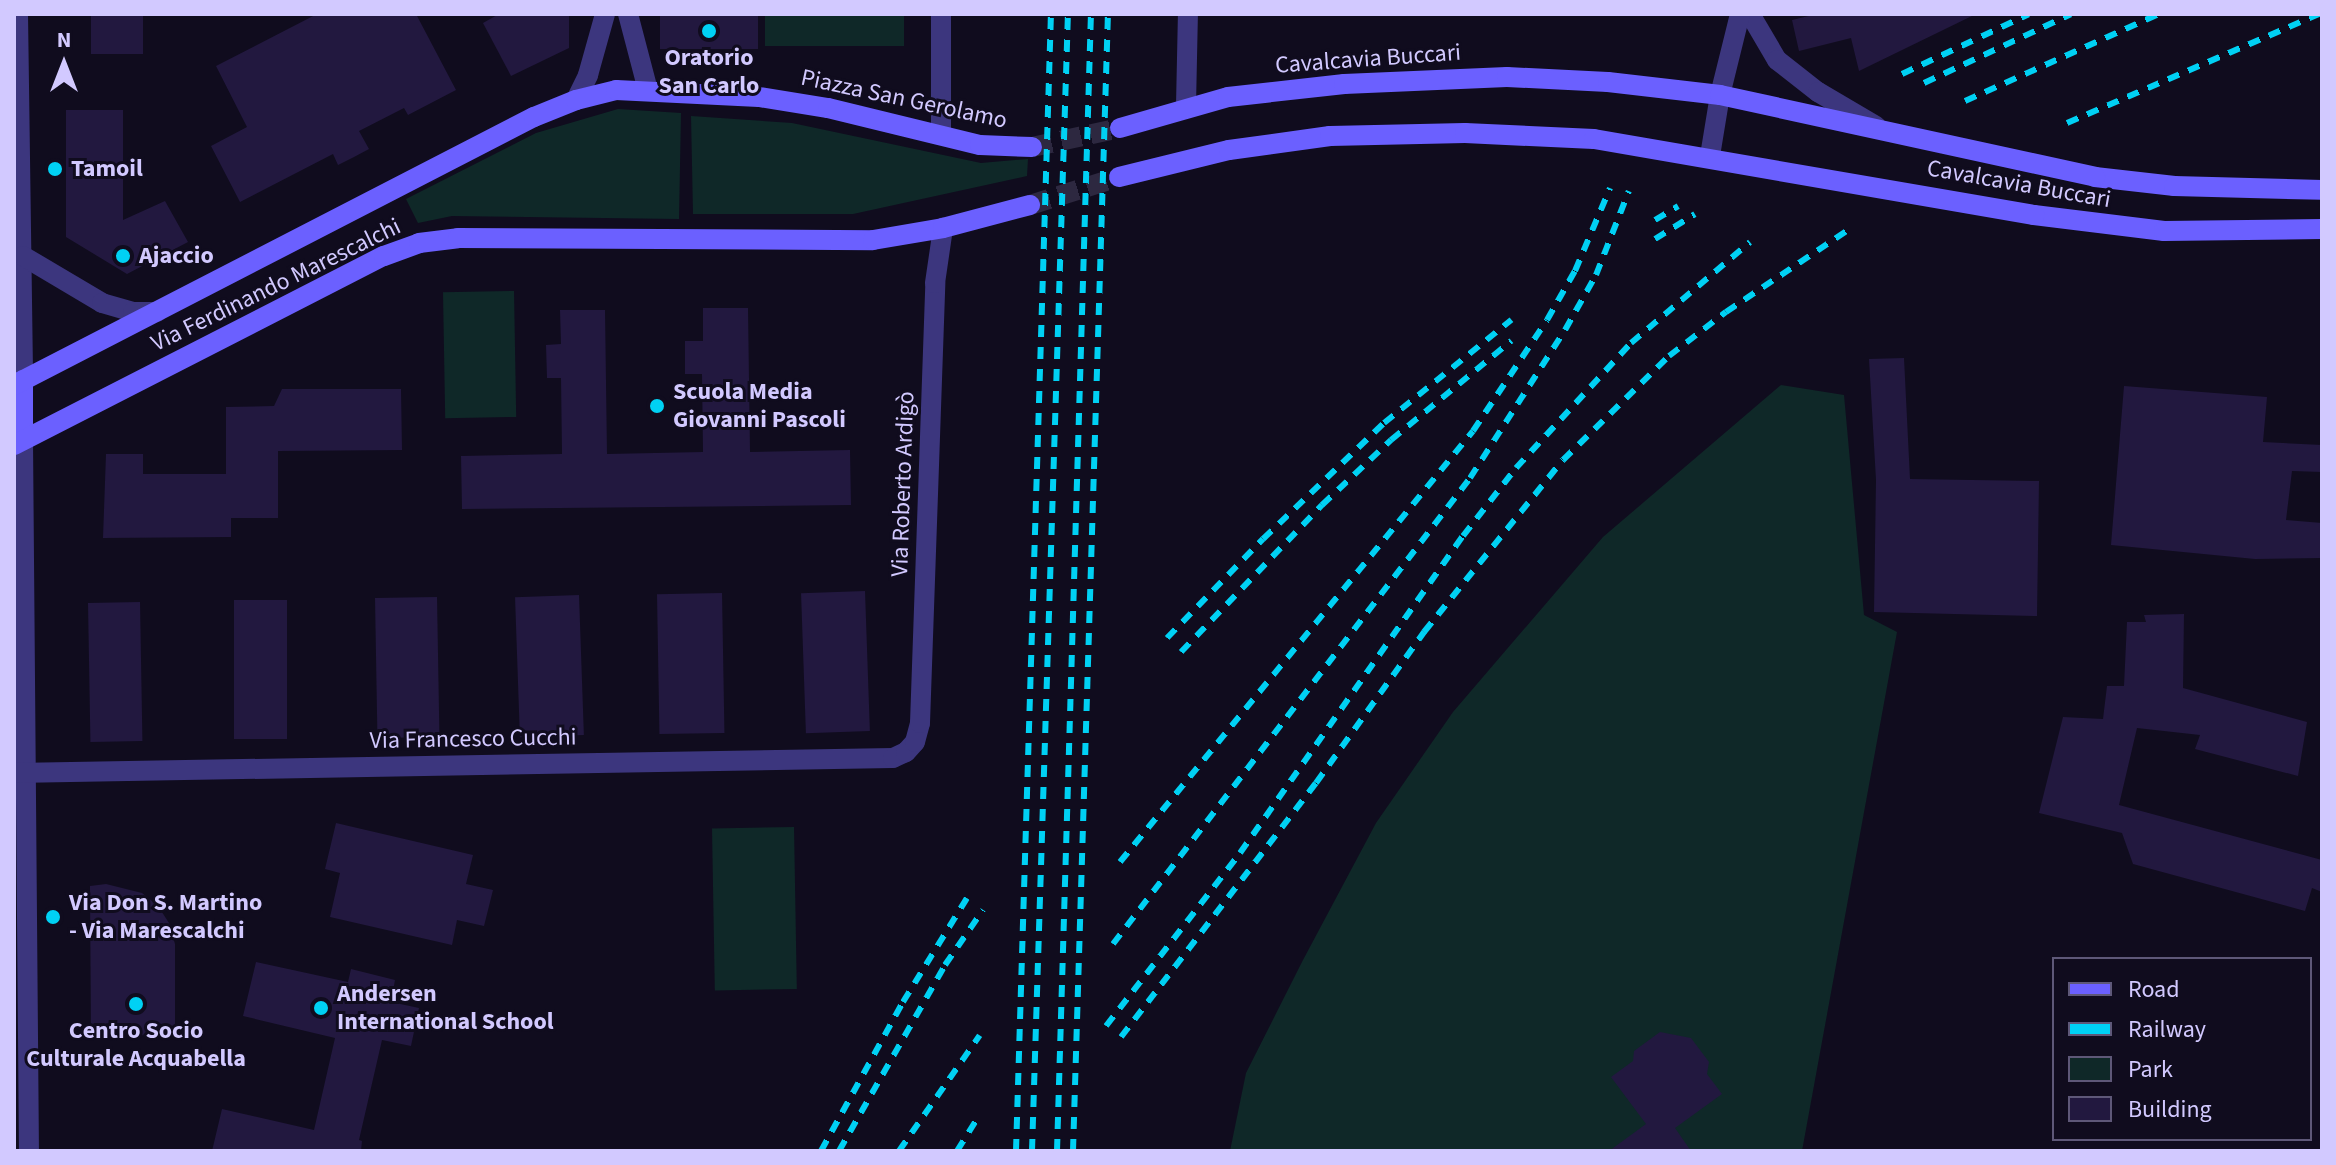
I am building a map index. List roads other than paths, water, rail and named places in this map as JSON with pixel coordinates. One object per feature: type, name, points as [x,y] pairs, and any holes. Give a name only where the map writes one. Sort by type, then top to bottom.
[{"type":"street","points":[[18,14],[23,256],[18,383],[21,1091],[29,1151]]},
{"type":"street","points":[[576,100],[588,75],[605,14]]},
{"type":"street","points":[[628,14],[648,90]]},
{"type":"street","points":[[941,14],[941,134]]},
{"type":"street","points":[[1186,106],[1188,14]]},
{"type":"street","points":[[1710,156],[1720,95],[1740,14]]},
{"type":"street","name":"Cavalcavia Buccari","points":[[1750,14],[1777,60],[1818,92],[1886,132]]},
{"type":"street","name":"Cavalcavia Buccari","points":[[1120,128],[1186,106],[1280,90],[1417,79],[1533,77],[1720,95],[2095,177],[2174,186],[2322,190]]},
{"type":"street","name":"Piazza San Gerolamo","points":[[576,100],[616,90],[759,97],[941,134],[980,145],[1032,147]]},
{"type":"street","name":"Via Ferdinando Marescalchi","points":[[18,383],[534,117],[576,100]]},
{"type":"street","name":"Cavalcavia Buccari","points":[[1119,177],[1229,150],[1330,136],[1465,133],[1594,139],[1710,156],[2098,226],[2164,231],[2322,229]]},
{"type":"street","points":[[943,228],[1030,205]]},
{"type":"street","name":"Via Ferdinando Marescalchi","points":[[19,442],[384,256],[419,243],[458,238],[873,240],[943,228]]},
{"type":"street","name":"Via Roberto Ardigò","points":[[915,742],[920,723],[935,283],[943,228]]},
{"type":"street","points":[[23,256],[102,303],[125,310],[157,312]]},
{"type":"street","name":"Via Francesco Cucchi","points":[[20,773],[893,758],[906,752],[915,742]]},
{"type":"tunnel","points":[[1032,147],[1120,128]]},
{"type":"tunnel","points":[[1030,205],[1119,177]]},
{"type":"railway","points":[[1016,1151],[1051,14]]},
{"type":"railway","points":[[1032,1151],[1068,14]]},
{"type":"railway","points":[[1057,1151],[1091,14]]},
{"type":"railway","points":[[1073,1151],[1108,14]]},
{"type":"railway","points":[[1902,74],[2029,14]]},
{"type":"railway","points":[[1924,83],[2071,14]]},
{"type":"railway","points":[[1965,101],[2159,14]]},
{"type":"railway","points":[[2067,123],[2319,14]]},
{"type":"railway","points":[[1120,862],[1473,431],[1547,320],[1575,271],[1610,188]]},
{"type":"railway","points":[[1113,944],[1470,478],[1565,330],[1596,275],[1629,191]]},
{"type":"railway","points":[[1655,220],[1678,206]]},
{"type":"railway","points":[[1655,239],[1695,214]]},
{"type":"railway","points":[[1121,1037],[1316,783],[1424,632],[1563,460],[1669,356],[1726,312],[1851,228]]},
{"type":"railway","points":[[1106,1026],[1240,853],[1463,536],[1516,468],[1631,343],[1750,242]]},
{"type":"railway","points":[[1167,638],[1263,539],[1384,423],[1511,320]]},
{"type":"railway","points":[[1181,652],[1322,505],[1391,440],[1511,341]]},
{"type":"railway","points":[[821,1151],[903,1002],[967,898]]},
{"type":"railway","points":[[839,1151],[945,965],[983,910]]},
{"type":"railway","points":[[899,1151],[980,1035]]},
{"type":"railway","points":[[957,1151],[977,1119]]},
{"type":"place","name":"Oratorio San Carlo","points":[[709,31]]},
{"type":"place","name":"Tamoil","points":[[55,169]]},
{"type":"place","name":"Ajaccio","points":[[123,256]]},
{"type":"place","name":"Scuola Media Giovanni Pascoli","points":[[657,406]]},
{"type":"place","name":"Via Don S. Martino - Via Marescalchi","points":[[53,917]]},
{"type":"place","name":"Centro Socio Culturale Acquabella","points":[[136,1004]]},
{"type":"place","name":"Andersen International School","points":[[321,1008]]}]
